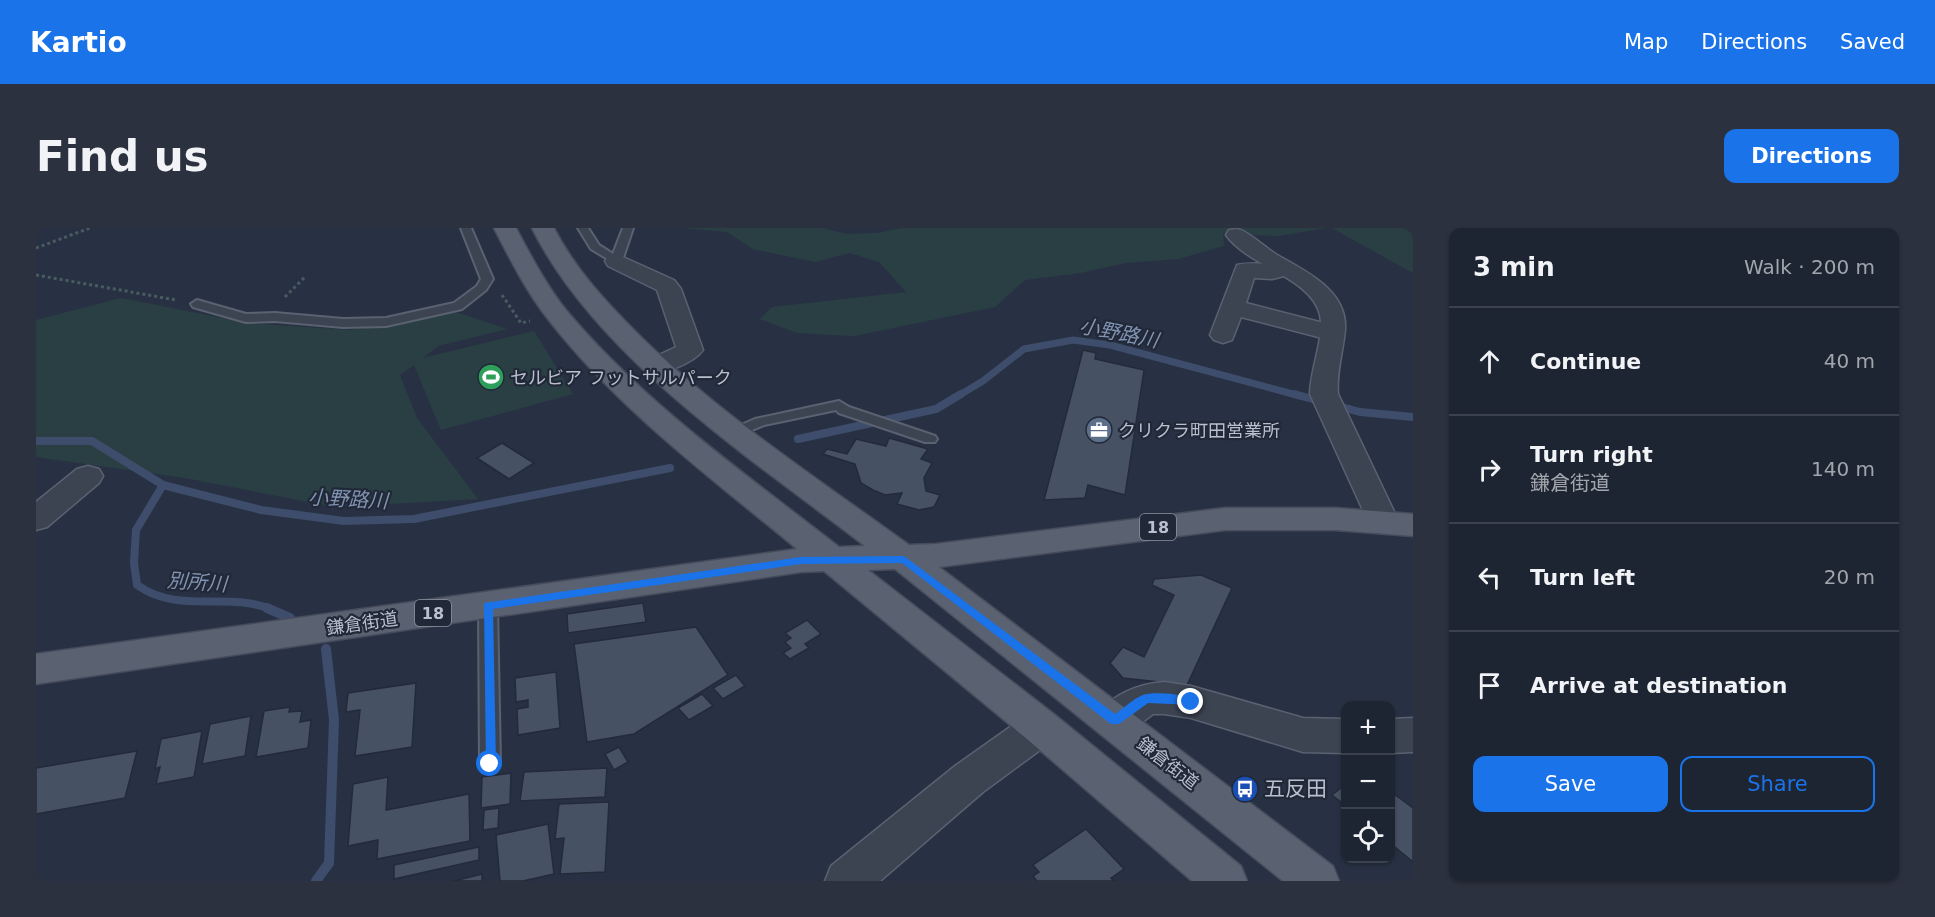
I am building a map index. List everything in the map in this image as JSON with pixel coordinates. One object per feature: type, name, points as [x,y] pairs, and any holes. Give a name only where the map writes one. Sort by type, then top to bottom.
[{"type":"main road","points":[[505,228],[529,273],[557,314],[619,383],[692,447],[1041,726],[1225,881]]},
{"type":"main road","points":[[543,228],[567,267],[596,306],[655,368],[735,433],[904,559]]},
{"type":"main road","name":"18","points":[[904,559],[1225,519],[1314,518],[1398,524]]},
{"type":"main road","name":"鎌倉街道","points":[[36,669],[791,561],[904,559],[1115,720],[1317,881]]},
{"type":"street","points":[[1236,232],[1250,249],[1302,279],[1318,292],[1332,317],[1322,380],[1328,405],[1398,524]]},
{"type":"street","points":[[616,261],[666,285],[669,289],[690,350],[655,368]]},
{"type":"street","points":[[1223,335],[1245,270],[1272,272],[1284,269]]},
{"type":"street","points":[[1232,307],[1330,332]]},
{"type":"street","points":[[36,519],[88,476]]},
{"type":"street","points":[[1115,720],[1146,699],[1164,698],[1191,702],[1303,735],[1341,736]]},
{"type":"street","points":[[847,881],[969,779],[1041,726]]},
{"type":"street","points":[[1395,736],[1413,735]]},
{"type":"lane","points":[[197,304],[246,318],[275,317],[343,323],[386,322],[458,306],[482,288],[487,279],[466,228]]},
{"type":"lane","points":[[583,228],[595,247],[616,261],[628,228]]},
{"type":"lane","points":[[735,433],[760,422],[839,405],[844,410],[930,439]]},
{"type":"lane","points":[[488,605],[490,764]]},
{"type":"path","points":[[36,248],[90,228]]},
{"type":"path","points":[[36,275],[197,304]]},
{"type":"path","points":[[500,292],[521,324]]},
{"type":"green space","points":[[682,228],[822,228],[847,234],[877,233],[902,228],[1326,228],[1278,236],[1223,234],[1224,246],[1178,259],[1126,263],[1080,273],[1025,280],[995,307],[854,336],[797,333],[760,319],[772,307],[906,292],[879,262],[850,253],[815,262],[753,249],[727,232]]},
{"type":"green space","points":[[1332,228],[1413,228],[1413,273],[1402,267]]},
{"type":"green space","points":[[121,298],[248,323],[350,330],[456,312],[507,329],[438,346],[423,358],[534,331],[573,394],[441,430],[414,365],[400,375],[417,418],[478,499],[334,507],[185,478],[36,457],[36,320]]},
{"type":"building","points":[[1083,350],[1096,353],[1095,359],[1144,370],[1125,495],[1088,485],[1085,498],[1044,500]]},
{"type":"building","points":[[889,438],[928,449],[921,459],[932,463],[924,478],[926,491],[940,495],[934,507],[919,510],[897,504],[902,493],[885,495],[873,490],[861,483],[855,464],[823,454],[827,449],[847,454],[856,439],[886,446]]},
{"type":"building","points":[[502,443],[534,463],[509,479],[477,458]]},
{"type":"building","points":[[1201,575],[1232,588],[1187,685],[1123,678],[1110,663],[1123,647],[1144,657],[1174,595],[1152,585],[1154,579]]},
{"type":"building","points":[[643,603],[646,622],[568,633],[567,614]]},
{"type":"building","points":[[807,620],[821,634],[805,644],[809,648],[790,659],[783,653],[791,648],[785,642],[791,638],[785,633]]},
{"type":"building","points":[[696,627],[728,675],[634,734],[587,742],[574,644]]},
{"type":"building","points":[[556,672],[560,728],[518,735],[517,709],[528,707],[528,700],[516,702],[515,678]]},
{"type":"building","points":[[736,675],[745,686],[723,699],[713,688]]},
{"type":"building","points":[[416,683],[412,747],[355,756],[360,710],[346,712],[348,693]]},
{"type":"building","points":[[702,694],[713,706],[689,720],[678,708]]},
{"type":"building","points":[[290,707],[289,712],[302,711],[300,722],[311,720],[308,748],[256,757],[264,711]]},
{"type":"building","points":[[251,716],[245,756],[202,764],[210,724]]},
{"type":"building","points":[[202,731],[194,777],[156,784],[160,767],[155,769],[161,739]]},
{"type":"building","points":[[619,747],[628,762],[614,770],[605,754]]},
{"type":"building","points":[[137,751],[125,798],[36,814],[36,768]]},
{"type":"building","points":[[607,768],[605,797],[520,801],[524,772]]},
{"type":"building","points":[[511,773],[510,804],[481,808],[482,777]]},
{"type":"building","points":[[388,777],[386,810],[469,794],[470,841],[377,859],[378,840],[348,846],[353,784]]},
{"type":"building","points":[[1341,788],[1341,802],[1332,795]]},
{"type":"building","points":[[1395,795],[1413,808],[1413,862],[1395,847]]},
{"type":"building","points":[[609,802],[605,872],[560,874],[564,838],[555,839],[559,804]]},
{"type":"building","points":[[499,808],[498,828],[483,830],[484,810]]},
{"type":"building","points":[[548,824],[554,874],[523,881],[500,881],[496,835]]},
{"type":"building","points":[[1086,829],[1124,869],[1111,878],[1114,881],[1037,881],[1033,876],[1039,872],[1033,865]]},
{"type":"building","points":[[479,847],[479,860],[394,879],[394,865]]},
{"type":"building","points":[[482,874],[482,881],[454,881]]},
{"type":"waterway","name":"小野路川","points":[[958,396],[983,381],[1024,349],[1073,340],[1110,345],[1300,396]]},
{"type":"waterway","name":"小野路川","points":[[798,439],[936,409],[961,394]]},
{"type":"waterway","name":"小野路川","points":[[1294,394],[1360,412],[1413,417]]},
{"type":"waterway","name":"小野路川","points":[[36,441],[92,441],[163,485]]},
{"type":"waterway","name":"小野路川","points":[[163,485],[261,510],[344,521],[414,519],[670,468]]},
{"type":"waterway","name":"別所川","points":[[163,485],[136,530],[134,563],[137,585],[153,594],[170,599],[237,602],[268,608]]},
{"type":"waterway","name":"別所川","points":[[268,608],[290,618]]},
{"type":"waterway","name":"別所川","points":[[316,881],[329,863],[334,720],[326,649]]},
{"type":"place","name":"セルビア フットサルパーク","points":[[491,377]]},
{"type":"place","name":"クリクラ町田営業所","points":[[1099,430]]},
{"type":"place","name":"五反田","points":[[1245,789]]},
{"type":"route","points":[[490,764],[488,605],[801,560],[904,559],[1115,720],[1146,699],[1164,698],[1191,702]]}]
